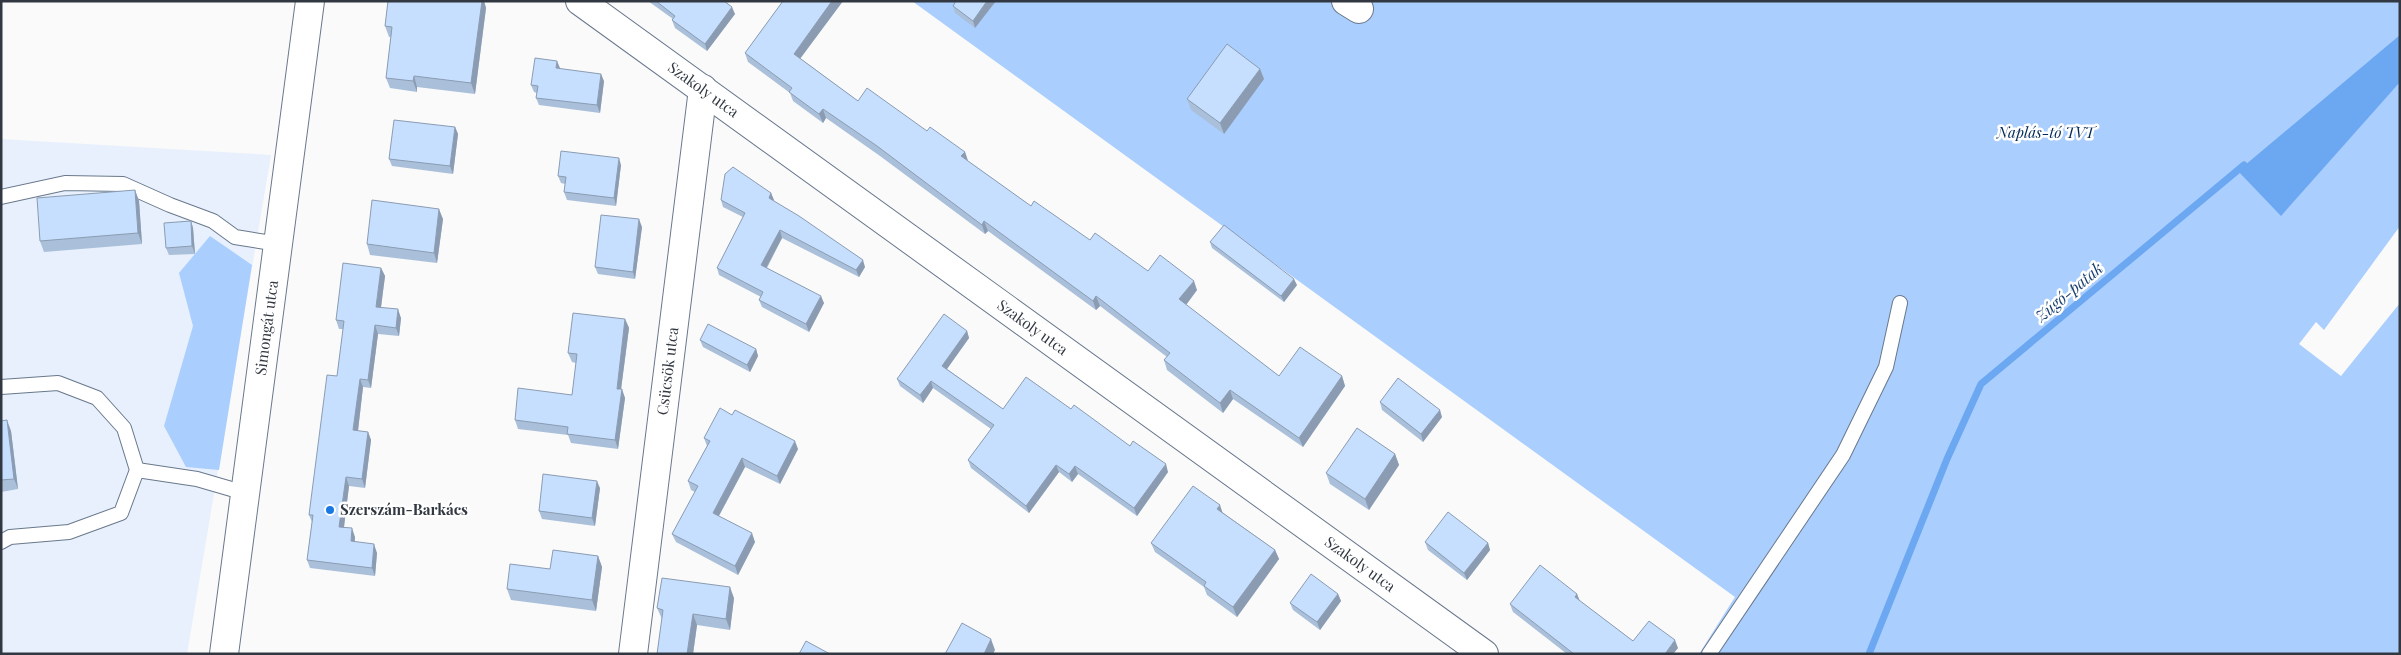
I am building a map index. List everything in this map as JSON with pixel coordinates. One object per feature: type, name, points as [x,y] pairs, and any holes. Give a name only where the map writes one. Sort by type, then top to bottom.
[{"type":"street","name":"Simongát utca","points":[[224,654],[310,1]]},
{"type":"street","name":"Szakoly utca","points":[[580,1],[1484,654]]},
{"type":"street","name":"Csücsök utca","points":[[633,654],[703,89]]},
{"type":"lane","points":[[1,197],[65,183],[123,184],[170,205],[213,221],[235,237],[278,244]]},
{"type":"lane","points":[[1708,654],[1842,455],[1886,367],[1900,303]]},
{"type":"lane","points":[[1,387],[58,383],[97,398],[124,428],[137,470],[121,513],[69,532],[10,537],[1,542]]},
{"type":"lane","points":[[137,470],[197,479],[245,493]]},
{"type":"shaded area","points":[[2400,35],[2400,82],[2281,216],[2238,171]]},
{"type":"shaded area","points":[[1,139],[271,155],[187,654],[1,654]]},
{"type":"green space","name":"Naplás-tó TVT","points":[[912,1],[2400,1],[2400,226],[2324,330],[2316,322],[2299,344],[2341,376],[2400,303],[2400,654],[1699,654],[1735,597]]},
{"type":"green space","points":[[210,236],[252,265],[219,470],[186,467],[164,426],[193,326],[179,273]]},
{"type":"building","points":[[388,1],[482,1],[471,83],[414,76],[413,81],[386,78],[392,27],[385,26]]},
{"type":"building","points":[[656,1],[724,1],[732,7],[705,44],[672,20],[675,16]]},
{"type":"building","points":[[783,1],[832,1],[794,54],[858,101],[867,88],[927,131],[930,127],[965,152],[961,156],[1031,206],[1034,201],[1090,240],[1095,233],[1148,271],[1160,255],[1194,281],[1179,299],[1279,376],[1300,347],[1342,376],[1299,438],[1230,390],[1220,403],[1164,360],[1170,353],[1096,296],[1093,301],[984,221],[982,225],[877,146],[823,109],[819,114],[789,92],[792,88],[745,53]]},
{"type":"building","points":[[956,1],[987,1],[973,21],[953,6]]},
{"type":"building","points":[[1227,44],[1260,69],[1220,123],[1187,99]]},
{"type":"building","points":[[535,58],[557,61],[556,68],[601,74],[597,105],[536,98],[538,86],[531,85]]},
{"type":"building","points":[[394,120],[455,127],[450,166],[389,159]]},
{"type":"building","points":[[561,151],[619,158],[614,198],[564,192],[566,177],[558,176]]},
{"type":"building","points":[[733,167],[771,193],[769,198],[863,260],[856,270],[780,230],[761,265],[821,296],[806,324],[759,300],[763,292],[717,268],[745,213],[721,200],[725,174]]},
{"type":"building","points":[[135,190],[138,233],[40,241],[37,198]]},
{"type":"building","points":[[372,200],[439,209],[434,253],[367,244]]},
{"type":"building","points":[[601,215],[639,219],[633,272],[595,267]]},
{"type":"building","points":[[191,221],[192,246],[166,248],[164,223]]},
{"type":"building","points":[[1224,225],[1294,279],[1281,296],[1210,242]]},
{"type":"building","points":[[343,263],[381,268],[376,307],[398,309],[396,328],[375,325],[368,380],[360,379],[353,430],[368,432],[362,479],[346,477],[339,527],[352,528],[351,541],[374,544],[372,568],[307,560],[313,515],[309,515],[327,375],[337,376],[344,321],[336,320]]},
{"type":"building","points":[[573,313],[625,319],[617,389],[622,389],[615,440],[567,434],[568,427],[515,420],[518,388],[572,395],[577,354],[568,353]]},
{"type":"building","points":[[944,314],[967,331],[942,366],[1003,409],[1026,377],[1071,409],[1074,405],[1130,446],[1133,441],[1166,464],[1134,508],[1075,466],[1069,474],[1056,465],[1026,506],[968,460],[994,425],[931,381],[920,395],[897,379]]},
{"type":"building","points":[[708,324],[756,349],[747,365],[700,340]]},
{"type":"building","points":[[1398,378],[1440,410],[1421,434],[1380,402]]},
{"type":"building","points":[[720,408],[732,415],[735,410],[795,441],[777,476],[742,458],[713,513],[752,533],[735,566],[672,534],[698,486],[688,481],[710,441],[704,438]]},
{"type":"building","points":[[7,420],[14,479],[1,480],[1,421]]},
{"type":"building","points":[[1357,428],[1395,454],[1365,499],[1326,473]]},
{"type":"building","points":[[543,474],[597,481],[592,518],[539,511]]},
{"type":"building","points":[[1193,486],[1220,505],[1217,509],[1275,550],[1233,607],[1204,586],[1206,582],[1151,543]]},
{"type":"building","points":[[1448,512],[1488,543],[1464,573],[1425,542]]},
{"type":"building","points":[[553,550],[598,556],[592,600],[507,589],[510,564],[550,569]]},
{"type":"building","points":[[1540,565],[1577,594],[1575,597],[1633,641],[1649,621],[1675,640],[1665,654],[1574,654],[1510,604]]},
{"type":"building","points":[[1311,574],[1338,594],[1317,622],[1290,603]]},
{"type":"building","points":[[662,578],[730,587],[726,619],[693,614],[687,654],[657,654],[663,610],[657,608]]},
{"type":"building","points":[[962,623],[991,639],[984,654],[945,654]]},
{"type":"building","points":[[806,641],[830,654],[799,654]]},
{"type":"waterway","name":"Zúgó-patak","points":[[1869,654],[1947,459],[1981,384],[2244,165]]},
{"type":"place","name":"Szerszám-Barkács","points":[[330,510]]}]
